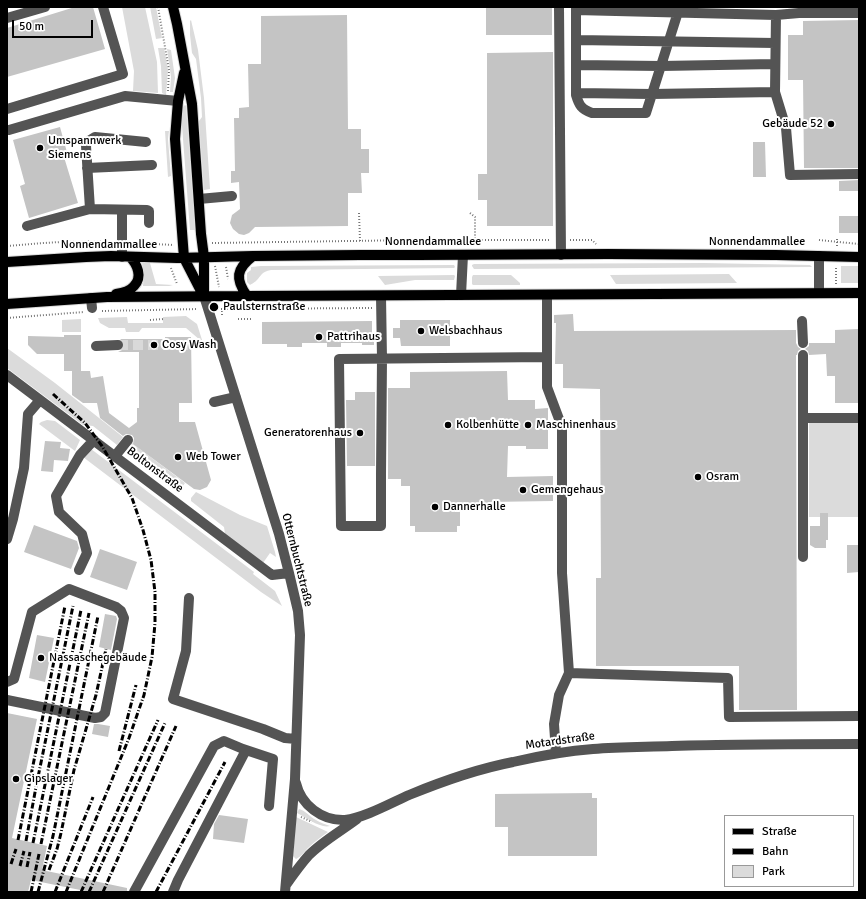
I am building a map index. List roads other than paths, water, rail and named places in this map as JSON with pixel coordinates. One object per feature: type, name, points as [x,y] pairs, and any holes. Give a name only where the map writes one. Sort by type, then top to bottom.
[{"type":"main road","points":[[173,7],[192,104],[199,199],[209,257],[204,296]]},
{"type":"main road","points":[[185,69],[173,100],[184,258],[204,296]]},
{"type":"main road","name":"Nonnendammallee","points":[[7,262],[86,257],[184,258],[253,256],[776,255],[859,257]]},
{"type":"main road","points":[[247,296],[241,287],[239,278],[240,269],[245,262],[253,256]]},
{"type":"main road","points":[[7,304],[91,308],[107,297],[125,292],[135,285],[138,278],[138,270],[134,262],[126,257]]},
{"type":"main road","points":[[107,297],[859,293]]},
{"type":"street","points":[[7,18],[45,7]]},
{"type":"street","points":[[7,109],[123,74],[103,7]]},
{"type":"street","points":[[559,7],[560,255]]},
{"type":"street","points":[[681,10],[646,113],[592,113],[584,110],[578,103],[576,93],[576,9],[681,10],[776,16],[799,13],[859,13]]},
{"type":"street","points":[[776,16],[775,92],[786,128],[790,175],[859,174]]},
{"type":"street","points":[[576,40],[775,43]]},
{"type":"street","points":[[576,65],[661,66],[775,64]]},
{"type":"street","points":[[576,93],[652,94],[775,92]]},
{"type":"street","points":[[9,130],[124,96],[173,100]]},
{"type":"street","points":[[90,209],[86,144],[96,137],[146,142]]},
{"type":"street","points":[[88,168],[152,165]]},
{"type":"street","points":[[199,199],[232,196]]},
{"type":"street","points":[[27,226],[90,209],[147,210],[149,211],[149,223]]},
{"type":"street","points":[[122,210],[122,243],[126,257]]},
{"type":"street","points":[[461,295],[463,255]]},
{"type":"street","points":[[819,256],[819,293]]},
{"type":"street","points":[[547,295],[547,387],[562,427],[562,573],[569,673],[559,695],[554,724],[556,753]]},
{"type":"street","name":"Otternbuchtstraße","points":[[204,296],[279,534],[290,573],[298,611],[300,635],[295,779],[285,890]]},
{"type":"street","points":[[381,296],[382,359],[381,526],[341,526],[339,359],[382,359],[547,357]]},
{"type":"street","points":[[802,321],[803,343]]},
{"type":"street","points":[[96,346],[118,345]]},
{"type":"street","points":[[802,557],[803,355]]},
{"type":"street","name":"Boltonstraße","points":[[7,375],[272,575],[290,573]]},
{"type":"street","points":[[214,402],[236,397]]},
{"type":"street","points":[[7,539],[24,468],[28,414],[40,400]]},
{"type":"street","points":[[803,418],[859,418]]},
{"type":"street","points":[[79,570],[87,553],[82,534],[59,512],[56,496],[80,455],[94,440]]},
{"type":"street","points":[[115,456],[128,440]]},
{"type":"street","points":[[7,682],[14,679],[32,612],[69,589],[116,606],[122,611],[124,618],[105,713],[101,717],[95,718],[7,700]]},
{"type":"street","points":[[189,598],[186,651],[172,699],[263,729],[285,738],[296,739]]},
{"type":"street","points":[[569,673],[728,678],[729,717],[859,716]]},
{"type":"street","points":[[134,892],[214,746],[224,741],[273,759],[269,806]]},
{"type":"street","name":"Motardstraße","points":[[295,779],[303,800],[310,808],[328,818],[345,820],[363,816],[411,794],[462,775],[503,764],[556,753],[594,749],[711,745],[859,744]]},
{"type":"street","points":[[173,892],[246,750]]},
{"type":"street","name":"Otternbuchtstraße","points":[[285,890],[297,868],[310,854],[328,839],[363,816]]},
{"type":"tunnel","points":[[118,345],[191,345]]},
{"type":"railway","points":[[53,394],[85,423],[102,446],[132,498],[151,560],[155,592],[155,623],[152,657],[144,695],[129,738],[66,892]]},
{"type":"railway","points":[[18,840],[65,606]]},
{"type":"railway","points":[[26,841],[73,606]]},
{"type":"railway","points":[[33,843],[81,610]]},
{"type":"railway","points":[[41,844],[89,613]]},
{"type":"railway","points":[[38,892],[53,836],[98,616]]},
{"type":"railway","points":[[49,870],[57,849],[74,770],[96,695],[106,649]]},
{"type":"railway","points":[[119,751],[136,685]]},
{"type":"railway","points":[[81,892],[158,720]]},
{"type":"railway","points":[[89,892],[165,723]]},
{"type":"railway","points":[[103,892],[176,726]]},
{"type":"railway","points":[[156,892],[225,762]]},
{"type":"railway","points":[[55,892],[93,797]]},
{"type":"railway","points":[[11,864],[16,849]]},
{"type":"railway","points":[[20,866],[24,851]]},
{"type":"railway","points":[[27,867],[30,852]]},
{"type":"railway","points":[[31,892],[39,854]]},
{"type":"place","name":"Gebäude 52","points":[[831,124]]},
{"type":"place","name":"Umspannwerk Siemens","points":[[40,148]]},
{"type":"place","name":"Paulsternstraße","points":[[214,307]]},
{"type":"place","name":"Welsbachhaus","points":[[421,331]]},
{"type":"place","name":"Pattrihaus","points":[[319,337]]},
{"type":"place","name":"Cosy Wash","points":[[154,345]]},
{"type":"place","name":"Kolbenhütte","points":[[448,425]]},
{"type":"place","name":"Maschinenhaus","points":[[528,425]]},
{"type":"place","name":"Generatorenhaus","points":[[360,433]]},
{"type":"place","name":"Web Tower","points":[[178,457]]},
{"type":"place","name":"Osram","points":[[698,477]]},
{"type":"place","name":"Gemengehaus","points":[[523,490]]},
{"type":"place","name":"Dannerhalle","points":[[435,507]]},
{"type":"place","name":"Nassaschegebäude","points":[[41,658]]},
{"type":"place","name":"Gipslager","points":[[16,779]]}]
